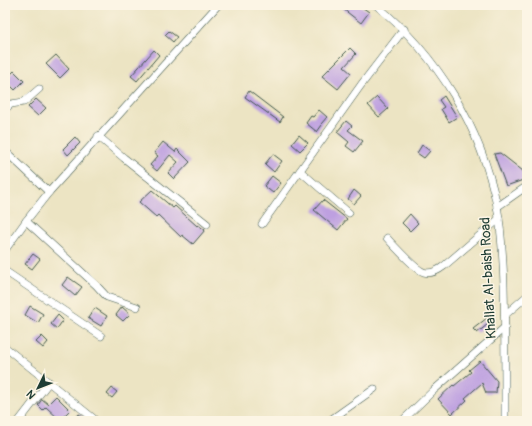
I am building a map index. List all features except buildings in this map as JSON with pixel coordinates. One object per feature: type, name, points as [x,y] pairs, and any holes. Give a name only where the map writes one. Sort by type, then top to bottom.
[{"type":"street","points":[[5,250],[49,192],[218,5]]},
{"type":"street","name":"Khallat Al-baish Road","points":[[376,5],[404,30],[431,62],[451,90],[474,132],[489,174],[497,207],[502,252],[505,315],[505,421]]},
{"type":"street","points":[[262,224],[361,85],[404,30]]},
{"type":"street","points":[[5,109],[11,104],[24,102],[39,89]]},
{"type":"street","points":[[98,136],[208,224]]},
{"type":"street","points":[[5,151],[49,192]]},
{"type":"street","points":[[300,170],[349,213]]},
{"type":"street","points":[[497,207],[527,186]]},
{"type":"street","points":[[387,238],[418,270],[431,273],[437,272],[499,220]]},
{"type":"street","points":[[26,221],[96,285],[107,297],[137,307]]},
{"type":"street","points":[[5,271],[101,336]]},
{"type":"street","points":[[505,315],[527,296]]},
{"type":"street","points":[[402,421],[504,327]]},
{"type":"street","points":[[5,347],[93,418],[94,421]]},
{"type":"street","points":[[19,421],[49,382]]},
{"type":"street","points":[[329,421],[374,389]]}]
